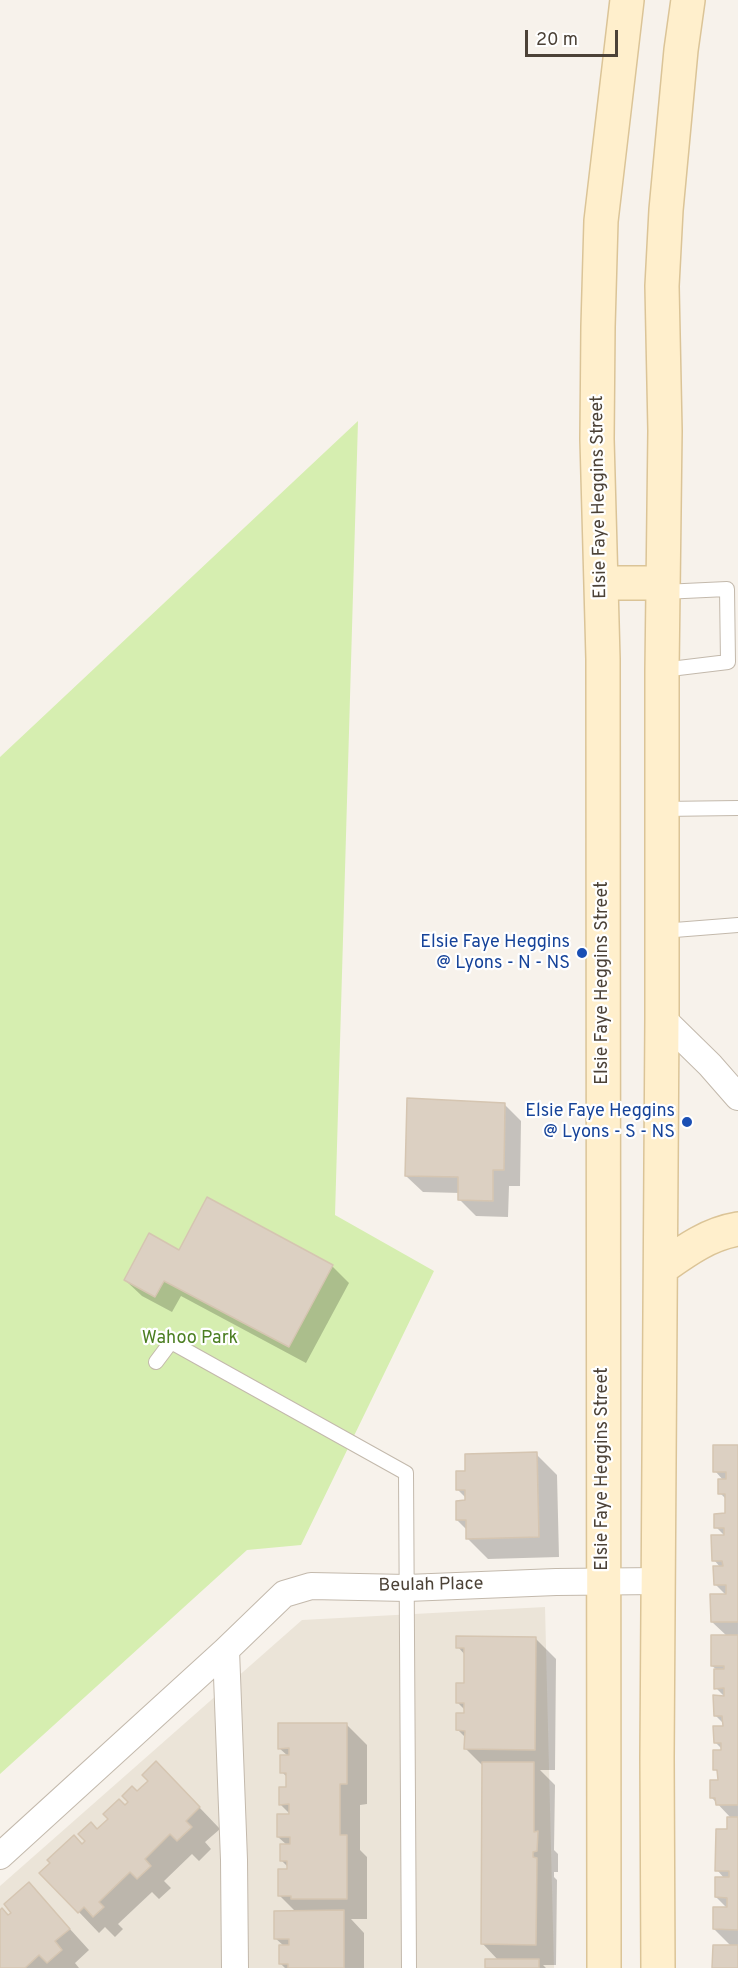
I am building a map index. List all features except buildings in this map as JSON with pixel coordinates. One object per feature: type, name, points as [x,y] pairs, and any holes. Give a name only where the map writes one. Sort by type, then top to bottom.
[{"type":"main road","name":"Elsie Faye Heggins Street","points":[[604,1968],[602,583],[597,439],[601,221],[627,0]]},
{"type":"main road","points":[[658,1968],[657,1757],[665,431],[662,275],[669,176],[688,0]]},
{"type":"main road","points":[[602,583],[663,588]]},
{"type":"main road","points":[[661,1268],[697,1243],[738,1229]]},
{"type":"street","points":[[662,1018],[710,1065],[738,1097]]},
{"type":"street","name":"Beulah Place","points":[[0,1856],[226,1650],[284,1594],[311,1586],[407,1588],[659,1581]]},
{"type":"street","points":[[226,1650],[234,1860],[235,1968]]},
{"type":"lane","points":[[662,670],[728,662],[727,589],[663,588]]},
{"type":"lane","points":[[662,809],[738,808]]},
{"type":"lane","points":[[662,931],[738,925]]},
{"type":"lane","points":[[156,1362],[171,1342],[406,1473],[409,1968]]},
{"type":"shaded area","points":[[545,1607],[554,1968],[0,1968],[0,1886],[302,1620]]},
{"type":"green space","name":"Wahoo Park","points":[[358,421],[335,1215],[434,1271],[301,1545],[247,1550],[0,1774],[0,757]]},
{"type":"place","name":"Elsie Faye Heggins @ Lyons - N - NS","points":[[582,953]]},
{"type":"place","name":"Elsie Faye Heggins @ Lyons - S - NS","points":[[687,1122]]}]
